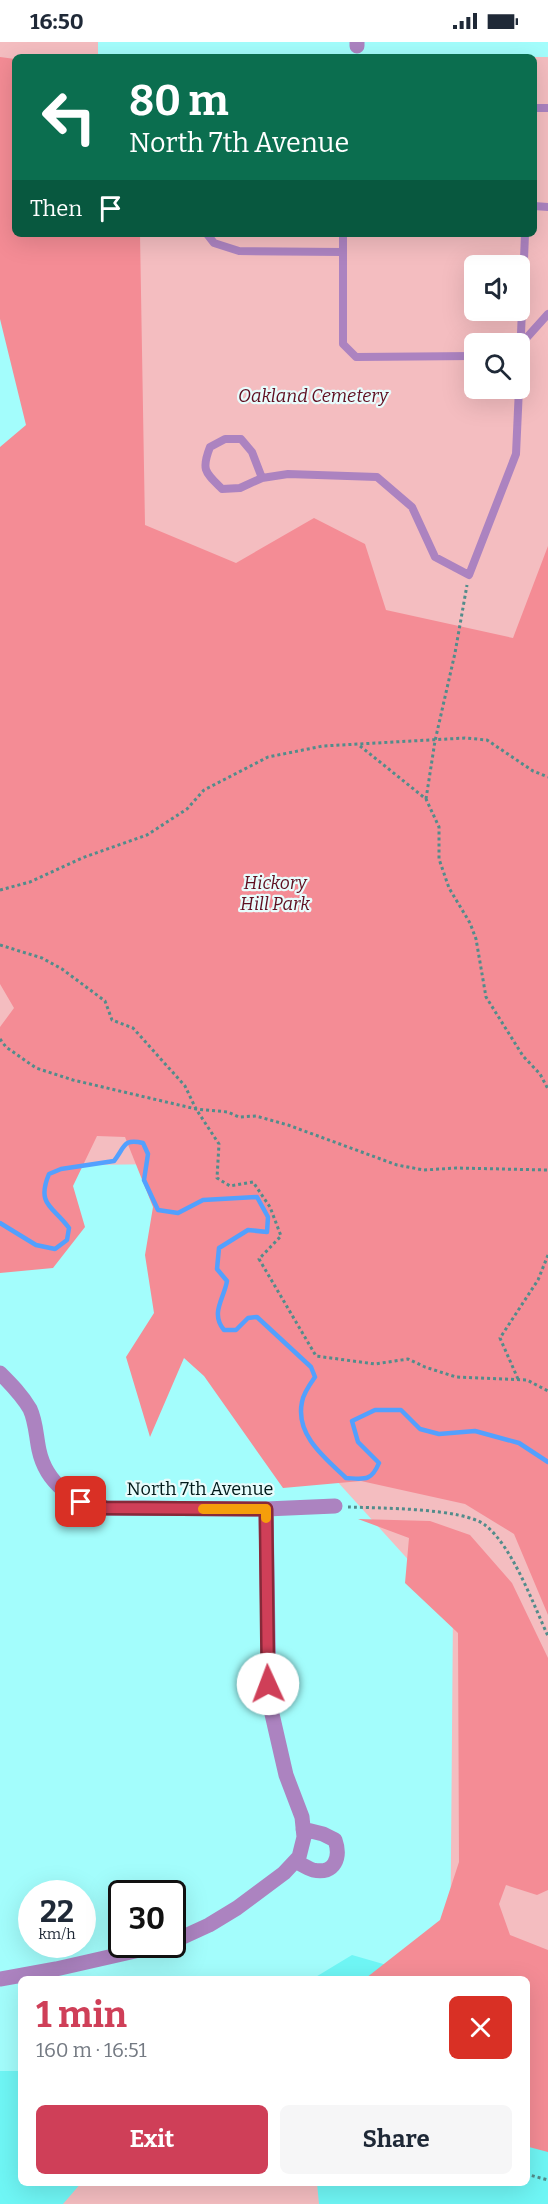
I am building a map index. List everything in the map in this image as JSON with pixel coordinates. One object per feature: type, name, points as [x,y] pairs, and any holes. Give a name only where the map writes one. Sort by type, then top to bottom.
[{"type":"street","name":"North 7th Avenue","points":[[0,1372],[21,1395],[30,1410],[36,1428],[39,1452],[53,1481],[66,1493],[81,1502],[106,1508],[266,1509],[334,1506]]},
{"type":"street","points":[[186,1936],[237,1908],[284,1873],[299,1857],[304,1837],[302,1817],[286,1775],[269,1701],[266,1509]]},
{"type":"street","points":[[295,1861],[311,1869],[322,1871],[331,1868],[338,1861],[339,1850],[335,1840],[303,1829]]},
{"type":"street","points":[[0,1979],[108,1957]]},
{"type":"lane","points":[[209,237],[214,243],[239,251],[342,252]]},
{"type":"lane","points":[[343,237],[343,344],[357,357],[464,356]]},
{"type":"lane","points":[[521,333],[525,237]]},
{"type":"lane","points":[[530,334],[548,314]]},
{"type":"lane","points":[[262,478],[252,452],[241,440],[225,439],[210,447],[204,462],[208,476],[222,489],[240,488],[262,478],[288,474],[377,477],[412,507],[435,557],[469,575],[516,454],[518,399]]},
{"type":"path","points":[[426,799],[435,741],[455,653],[469,575]]},
{"type":"path","points":[[0,890],[30,882],[82,858],[147,835],[187,809],[204,790],[268,758],[323,746],[465,738],[487,740],[533,771],[548,777]]},
{"type":"path","points":[[359,745],[426,799],[439,827],[439,859],[449,888],[470,923],[476,939],[486,998],[523,1056],[540,1074],[548,1089]]},
{"type":"path","points":[[0,945],[42,958],[62,969],[105,1001],[112,1020],[133,1028],[185,1086],[196,1109],[219,1144],[217,1178],[230,1186],[253,1182],[270,1206],[281,1236],[259,1259],[316,1356],[375,1364],[408,1359],[456,1377],[527,1380],[548,1391]]},
{"type":"path","points":[[0,1039],[6,1047],[36,1068],[95,1085],[196,1109],[228,1112],[239,1117],[256,1116],[288,1125],[397,1165],[415,1168],[548,1170]]},
{"type":"path","points":[[518,1379],[504,1352],[500,1338],[538,1280],[548,1255]]},
{"type":"path","points":[[334,1506],[446,1513],[484,1523],[509,1554],[548,1636]]},
{"type":"path","points":[[530,2175],[548,2180]]},
{"type":"shaded area","points":[[352,1955],[425,1976],[317,1976]]},
{"type":"shaded area","points":[[530,2063],[548,2063],[548,2204],[0,2204],[0,2071],[18,2071],[18,2186],[530,2186]]},
{"type":"green space","points":[[0,42],[98,42],[98,54],[12,54],[12,62],[0,62]]},
{"type":"green space","name":"Hickory Hill Park","points":[[0,57],[12,59],[12,237],[140,237],[145,525],[236,563],[314,518],[365,544],[386,610],[513,638],[548,546],[548,1615],[514,1534],[465,1504],[361,1481],[283,1488],[204,1376],[184,1358],[150,1437],[126,1357],[154,1313],[145,1255],[153,1207],[125,1137],[97,1136],[73,1186],[85,1227],[53,1268],[0,1273],[0,1027],[14,1008],[0,984],[0,447],[26,425],[0,319]]},
{"type":"green space","name":"Hickory Hill Park","points":[[537,57],[548,57],[548,2063],[530,1993],[530,1976],[450,1976],[453,1609],[167,1294],[168,1164],[0,1166],[0,493],[127,237],[537,237]]},
{"type":"green space","points":[[358,1519],[430,1521],[470,1535],[512,1583],[548,1658],[548,1890],[537,1895],[506,1885],[499,1904],[510,1935],[548,1950],[548,2152],[530,2147],[530,1976],[369,1976],[440,1920],[459,1862],[458,1633],[405,1583],[409,1538]]},
{"type":"green space","points":[[79,2186],[317,2186],[319,2204],[63,2204]]},
{"type":"waterway","points":[[0,1223],[36,1245],[55,1249],[67,1240],[69,1228],[45,1199],[45,1184],[49,1174],[61,1169],[114,1161],[128,1143],[143,1143],[148,1154],[144,1180],[158,1210],[178,1213],[203,1200],[257,1197],[268,1217],[267,1232],[248,1230],[219,1248],[217,1269],[227,1281],[219,1306],[218,1318],[224,1330],[236,1330],[248,1318],[257,1317],[311,1367],[315,1377],[303,1399],[301,1414],[303,1425],[307,1435],[321,1454],[346,1478],[366,1478],[373,1474],[379,1463],[358,1442],[352,1421],[375,1410],[401,1410],[420,1429],[439,1434],[475,1431],[519,1443],[548,1462]]},
{"type":"slow traffic","points":[[203,1509],[266,1509],[266,1518]]},
{"type":"route","points":[[81,1502],[106,1508],[266,1509],[268,1684]]},
{"type":"park label","name":"Oakland Cemetery","points":[[313,396]]}]
